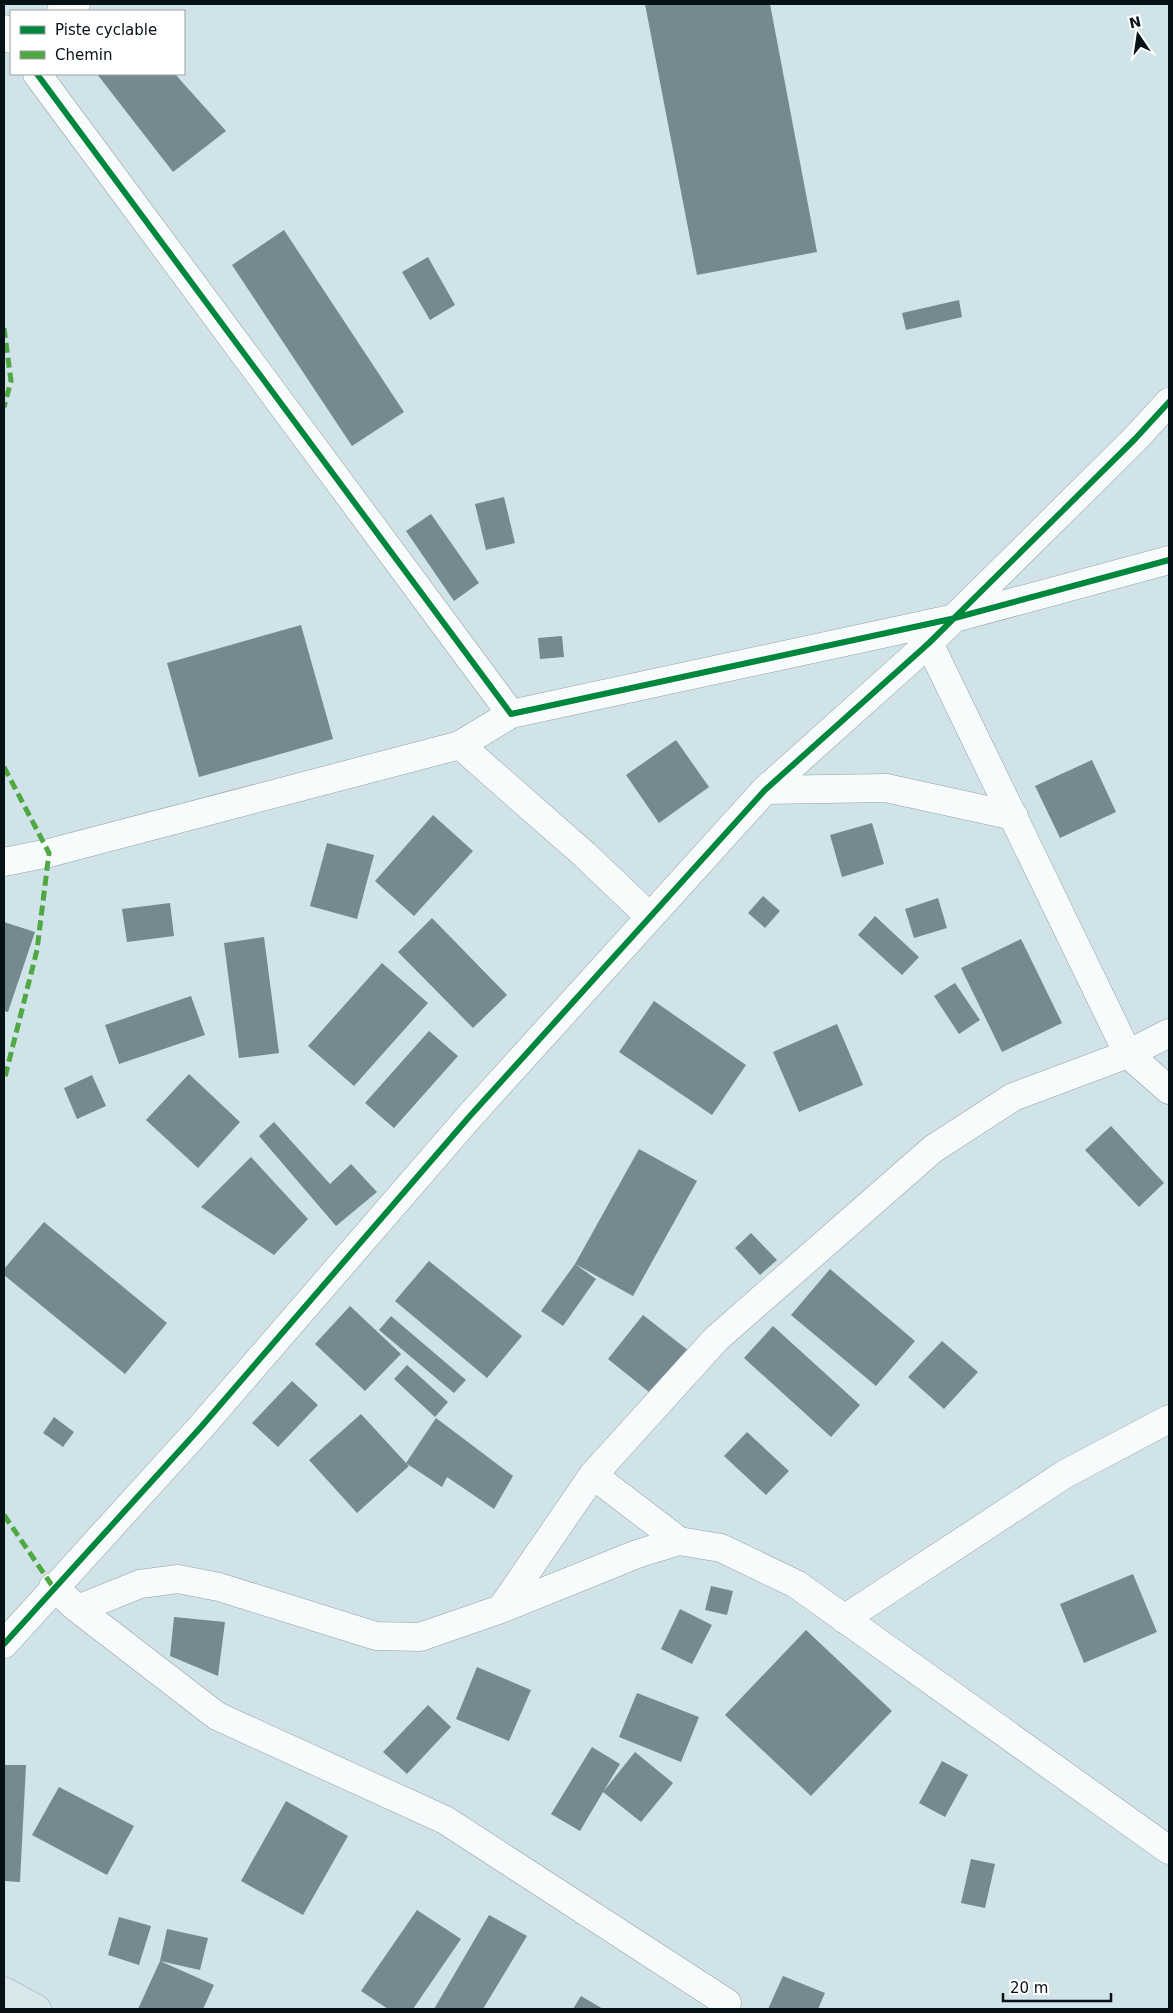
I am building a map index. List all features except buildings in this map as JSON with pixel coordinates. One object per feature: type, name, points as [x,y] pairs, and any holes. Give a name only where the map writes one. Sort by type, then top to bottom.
[{"type":"highway","points":[[4,1991],[37,2009]]},
{"type":"street","points":[[62,10],[76,4]]},
{"type":"street","points":[[38,75],[511,714]]},
{"type":"street","points":[[4,1644],[53,1587],[201,1427],[469,1117],[765,790],[929,643],[951,619],[1135,439],[1169,402]]},
{"type":"street","points":[[4,862],[460,745],[511,714],[951,619],[1169,560]]},
{"type":"street","points":[[929,643],[1128,1054],[1169,1090]]},
{"type":"street","points":[[460,745],[585,855],[650,917]]},
{"type":"street","points":[[765,790],[886,788],[1014,816]]},
{"type":"street","points":[[501,1609],[593,1475],[716,1339],[933,1149],[1013,1098],[1128,1054],[1169,1033]]},
{"type":"street","points":[[844,1619],[1065,1474],[1169,1419]]},
{"type":"street","points":[[593,1475],[679,1541]]},
{"type":"street","points":[[78,1609],[140,1584],[178,1579],[219,1587],[376,1636],[420,1637],[501,1609],[637,1554],[679,1541],[720,1548],[796,1584],[1169,1850]]},
{"type":"street","points":[[53,1587],[78,1609],[217,1716],[445,1820],[727,2002]]},
{"type":"marked path","points":[[4,328],[11,381],[4,407]]},
{"type":"marked path","points":[[4,767],[49,853],[37,950],[4,1081]]},
{"type":"marked path","points":[[4,1515],[53,1587]]},
{"type":"cycle path","points":[[38,75],[511,714],[951,619],[1169,560]]},
{"type":"cycle path","points":[[4,1644],[201,1427],[469,1117],[765,790],[929,643],[1135,439],[1169,402]]}]
